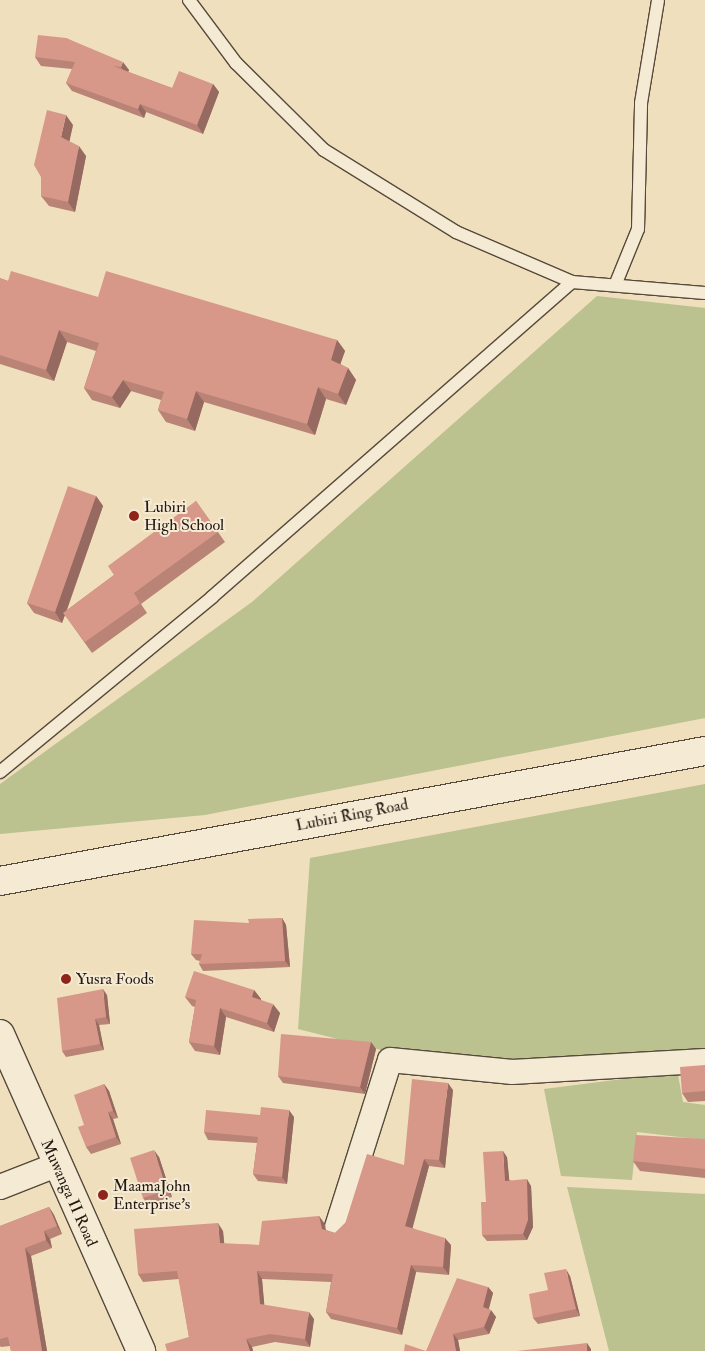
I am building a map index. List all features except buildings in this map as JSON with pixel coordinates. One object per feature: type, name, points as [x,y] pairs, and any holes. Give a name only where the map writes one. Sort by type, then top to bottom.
[{"type":"main road","name":"Lubiri Ring Road","points":[[0,881],[705,751]]},
{"type":"main road","name":"Muwanga II Road","points":[[0,1034],[56,1165],[141,1351]]},
{"type":"street","points":[[337,1227],[390,1060],[512,1072],[705,1062]]},
{"type":"street","points":[[0,1187],[56,1165]]},
{"type":"lane","points":[[188,0],[236,63],[332,155],[456,232],[572,282],[616,283],[705,293]]},
{"type":"lane","points":[[616,283],[638,229],[641,103],[658,0]]},
{"type":"lane","points":[[0,772],[212,597],[572,282]]},
{"type":"green space","points":[[597,296],[705,308],[705,718],[205,815],[0,834],[0,784],[252,602]]},
{"type":"green space","points":[[705,784],[705,1060],[413,1058],[298,1029],[310,858]]},
{"type":"green space","points":[[654,1075],[678,1075],[683,1102],[705,1105],[705,1140],[637,1132],[632,1180],[561,1176],[544,1089]]},
{"type":"green space","points":[[567,1187],[705,1194],[705,1351],[609,1351]]},
{"type":"place","name":"Lubiri High School","points":[[134,516]]},
{"type":"place","name":"Yusra Foods","points":[[66,979]]},
{"type":"place","name":"MaamaJohn Enterprise's","points":[[103,1195]]}]
